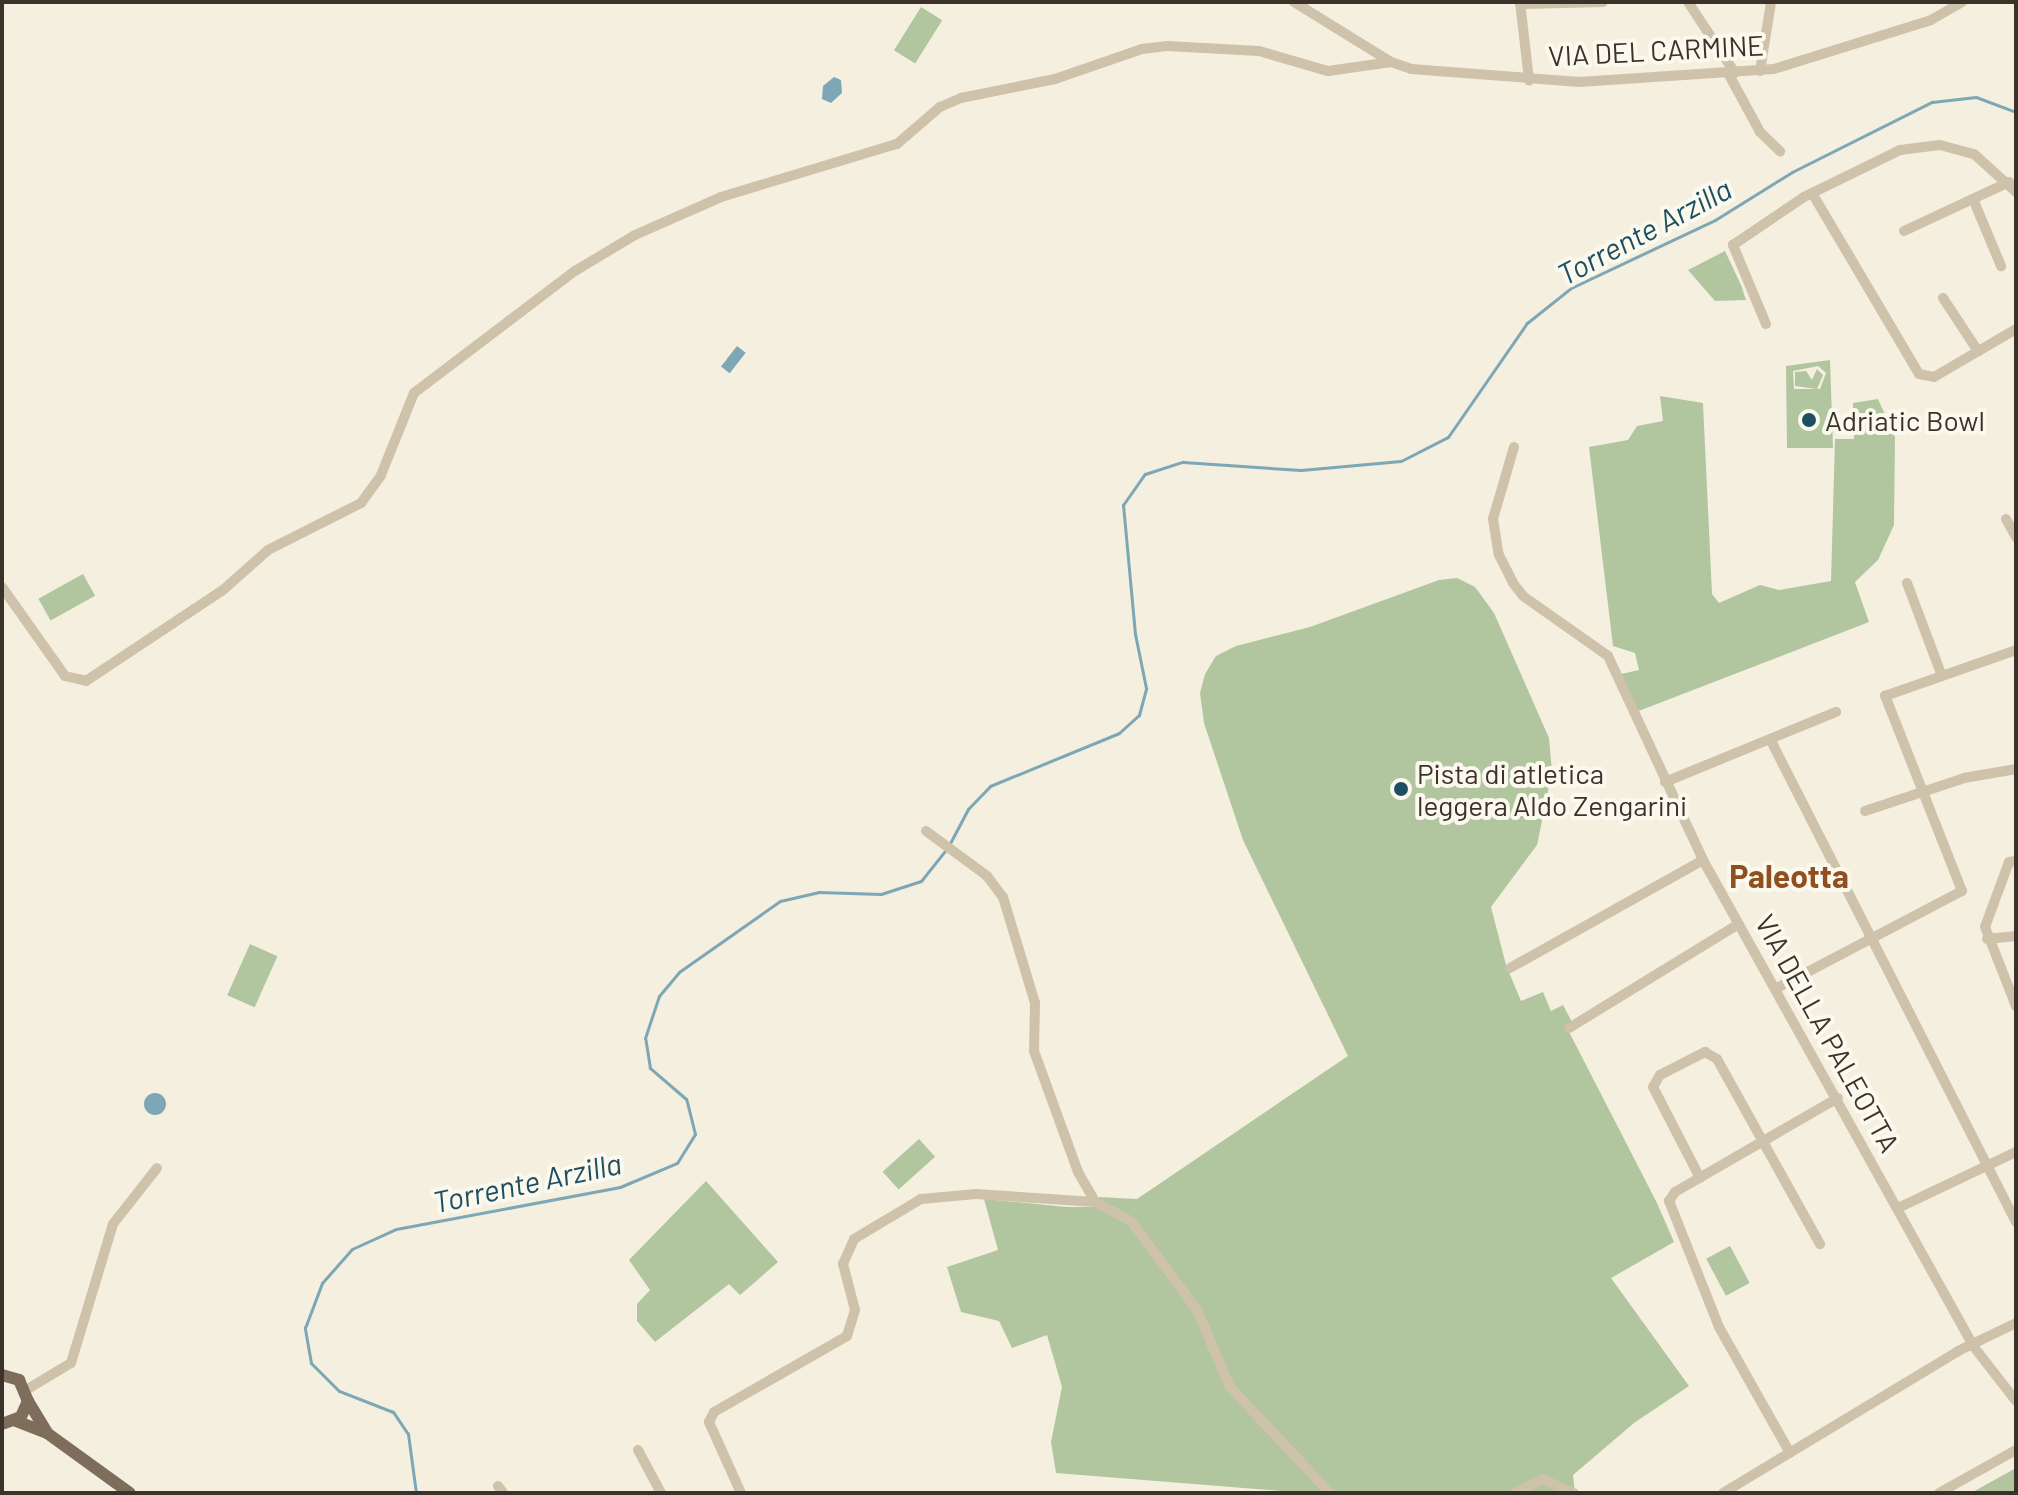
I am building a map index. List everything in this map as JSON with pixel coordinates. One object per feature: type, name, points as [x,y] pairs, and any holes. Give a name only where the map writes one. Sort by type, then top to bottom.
[{"type":"main road","points":[[2,1375],[14,1377],[47,1433]]},
{"type":"main road","points":[[16,1421],[27,1396]]},
{"type":"main road","points":[[2,1424],[16,1421],[47,1433],[130,1493]]},
{"type":"street","points":[[1294,2],[1391,62]]},
{"type":"street","points":[[1529,80],[1520,3],[1603,2]]},
{"type":"street","points":[[1688,2],[1732,73],[1760,132],[1780,151]]},
{"type":"street","points":[[1760,71],[1768,46],[1771,2]]},
{"type":"street","name":"VIA DEL CARMINE","points":[[1391,62],[1529,80],[1760,71],[1931,20],[1957,3]]},
{"type":"street","points":[[2,587],[65,676],[86,681],[223,590],[268,550],[361,503],[381,475],[414,393],[575,271],[635,235],[735,192],[897,144],[940,107],[961,98],[1055,79],[1142,49],[1167,46],[1259,51],[1328,71],[1391,62]]},
{"type":"street","points":[[1768,46],[1774,69]]},
{"type":"street","points":[[1766,324],[1733,245],[1812,193],[1900,150],[1922,146],[1974,154],[2009,182],[2016,192]]},
{"type":"street","points":[[1904,231],[2009,182]]},
{"type":"street","points":[[1812,193],[1919,374],[1934,377],[2016,329]]},
{"type":"street","points":[[1973,199],[2001,266]]},
{"type":"street","points":[[1943,298],[1978,351]]},
{"type":"street","name":"VIA DELLA PALEOTTA","points":[[1514,447],[1496,495],[1493,519],[1499,555],[1523,596],[1608,656],[1703,860],[1973,1344],[2016,1401]]},
{"type":"street","points":[[2006,519],[2016,537]]},
{"type":"street","points":[[1907,583],[1942,676]]},
{"type":"street","points":[[1777,988],[1962,891],[1885,696],[2016,650]]},
{"type":"street","points":[[1665,782],[1836,712]]},
{"type":"street","points":[[1770,739],[1869,940],[2016,1222]]},
{"type":"street","points":[[1865,811],[1922,792],[2016,769]]},
{"type":"street","points":[[926,831],[967,861],[1003,897],[1035,1003],[1034,1051],[1078,1172],[1095,1202]]},
{"type":"street","points":[[1510,968],[1703,860]]},
{"type":"street","points":[[2016,861],[2009,862],[1985,927],[1987,939],[2016,1006]]},
{"type":"street","points":[[1569,1028],[1739,924]]},
{"type":"street","points":[[1987,939],[2016,936]]},
{"type":"street","points":[[1700,1178],[1653,1090],[1657,1077],[1702,1052],[1714,1055],[1820,1244]]},
{"type":"street","points":[[1790,1453],[1719,1327],[1669,1204],[1673,1193],[1838,1098]]},
{"type":"street","points":[[1898,1208],[2016,1152]]},
{"type":"street","points":[[27,1396],[71,1363],[113,1224],[157,1168]]},
{"type":"street","points":[[741,1493],[709,1422],[714,1412],[847,1336],[855,1310],[843,1264],[854,1239],[901,1209],[937,1197],[1095,1202],[1132,1222],[1198,1312],[1230,1387],[1330,1493]]},
{"type":"street","points":[[1723,1493],[1964,1347],[2016,1323]]},
{"type":"street","points":[[638,1450],[661,1493]]},
{"type":"street","points":[[1939,1493],[2016,1450]]},
{"type":"street","points":[[1515,1493],[1542,1479],[1565,1492]]},
{"type":"green space","points":[[921,7],[942,20],[915,63],[894,50]]},
{"type":"green space","points":[[1725,251],[1746,300],[1715,301],[1688,270]]},
{"type":"green space","name":"Adriatic Bowl","points":[[1830,360],[1833,448],[1787,448],[1786,366]],"holes":[[[1818,366],[1826,373],[1820,389],[1794,389],[1793,371]]]},
{"type":"green space","name":"Adriatic Bowl","points":[[1817,369],[1823,375],[1817,389],[1795,386],[1795,372],[1806,371],[1812,380]]},
{"type":"green space","points":[[1660,396],[1703,403],[1712,594],[1719,603],[1760,585],[1779,590],[1831,581],[1835,439],[1854,439],[1853,403],[1878,399],[1895,437],[1894,525],[1878,560],[1855,582],[1869,622],[1636,712],[1621,674],[1639,670],[1635,653],[1613,646],[1589,447],[1628,440],[1637,426],[1663,421]]},
{"type":"green space","points":[[83,574],[95,596],[51,621],[38,599]]},
{"type":"green space","points":[[1457,578],[1475,587],[1494,613],[1549,738],[1552,772],[1537,845],[1491,907],[1506,965],[1521,1001],[1543,992],[1551,1011],[1563,1005],[1572,1022],[1566,1026],[1674,1242],[1611,1278],[1689,1386],[1634,1423],[1573,1475],[1575,1493],[1308,1493],[1056,1473],[1051,1442],[1062,1387],[1047,1335],[1012,1348],[999,1321],[961,1312],[947,1267],[998,1250],[984,1199],[1097,1207],[1099,1197],[1137,1199],[1348,1056],[1243,840],[1204,723],[1200,693],[1205,674],[1216,656],[1236,646],[1310,627],[1439,580]]},
{"type":"green space","points":[[250,944],[277,956],[255,1007],[227,995]]},
{"type":"green space","points":[[919,1139],[935,1157],[899,1190],[883,1172]]},
{"type":"green space","points":[[706,1181],[778,1262],[740,1295],[729,1284],[655,1342],[637,1321],[637,1304],[650,1290],[629,1260]]},
{"type":"green space","points":[[1730,1246],[1750,1283],[1726,1296],[1706,1259]]},
{"type":"green space","points":[[2016,1468],[2016,1493],[1971,1493]]},
{"type":"water","points":[[834,77],[841,80],[842,93],[831,103],[822,99],[823,86]]},
{"type":"water","points":[[737,346],[746,353],[730,373],[721,366]]},
{"type":"water","points":[[155,1093],[166,1104],[155,1115],[144,1104]]},
{"type":"waterway","name":"Torrente Arzilla","points":[[416,1493],[408,1434],[393,1412],[339,1391],[311,1363],[305,1328],[322,1283],[352,1249],[396,1229],[620,1187],[677,1163],[695,1134],[686,1099],[650,1068],[645,1038],[659,996],[679,972],[780,901],[818,892],[881,894],[921,881],[948,847],[968,809],[990,786],[1119,733],[1139,715],[1146,688],[1135,634],[1123,505],[1145,474],[1183,462],[1301,470],[1401,461],[1448,437],[1527,323],[1571,288],[1715,220],[1792,172],[1932,102],[1976,97],[2016,112]]},
{"type":"place","name":"Adriatic Bowl","points":[[1809,420]]},
{"type":"place","name":"Pista di atletica leggera Aldo Zengarini","points":[[1401,789]]},
{"type":"district","name":"Paleotta","points":[[1789,875]]}]
